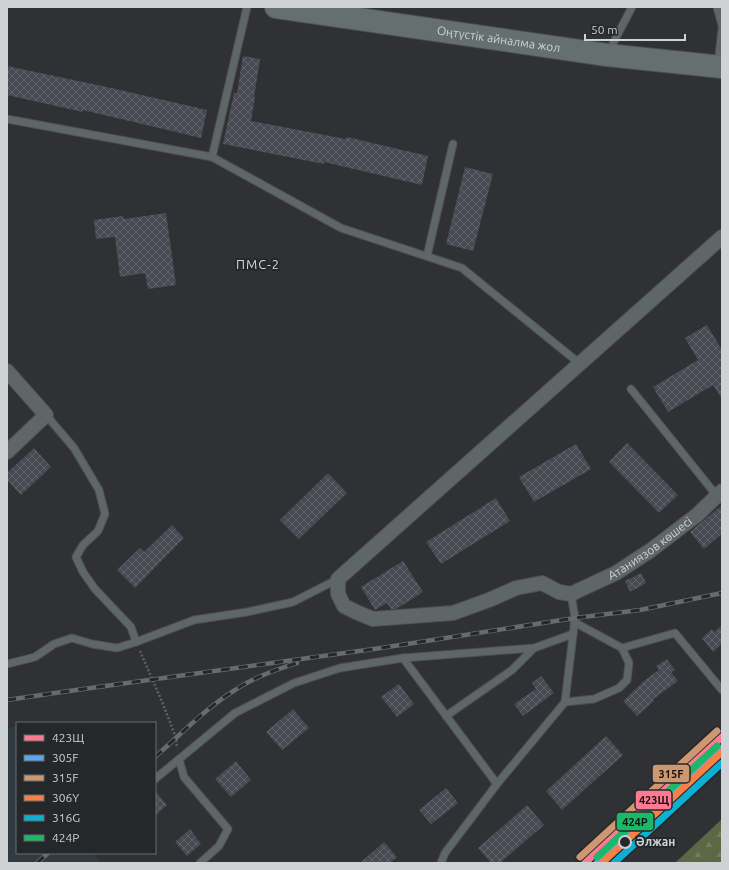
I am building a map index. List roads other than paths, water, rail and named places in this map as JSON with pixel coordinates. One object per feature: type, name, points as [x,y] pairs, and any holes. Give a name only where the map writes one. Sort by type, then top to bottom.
[{"type":"highway","name":"Оңтүстік айналма жол","points":[[276,7],[607,55],[720,67]]},
{"type":"street","points":[[571,594],[559,592],[542,583],[516,588],[453,613],[373,619],[344,606],[338,594],[338,579],[722,237]]},
{"type":"street","points":[[7,371],[46,415],[7,452]]},
{"type":"street","name":"Атаниязов көшесі","points":[[571,594],[616,573],[651,550],[697,515],[719,494]]},
{"type":"lane","points":[[212,157],[247,7]]},
{"type":"lane","points":[[607,55],[632,7]]},
{"type":"lane","points":[[717,7],[722,25]]},
{"type":"lane","points":[[720,67],[722,29]]},
{"type":"lane","points":[[7,119],[212,157],[342,228],[462,268],[579,363]]},
{"type":"lane","points":[[426,256],[453,144]]},
{"type":"lane","points":[[631,388],[719,494]]},
{"type":"lane","points":[[46,415],[74,448],[92,478],[99,490],[105,514],[98,531],[83,544],[76,556],[83,572],[95,589],[130,627],[136,642]]},
{"type":"lane","points":[[7,664],[35,657],[54,644],[72,638],[92,644],[116,648],[194,620],[247,612],[293,602],[338,579]]},
{"type":"lane","points":[[441,863],[445,853],[497,784],[565,702],[575,618],[571,594]]},
{"type":"lane","points":[[565,702],[594,699],[619,688],[627,680],[629,663],[622,648],[574,622]]},
{"type":"lane","points":[[622,648],[675,633],[722,690]]},
{"type":"lane","points":[[156,778],[235,713],[294,683],[340,668],[403,658],[534,648],[573,634]]},
{"type":"lane","points":[[446,716],[512,670],[534,648]]},
{"type":"lane","points":[[403,658],[497,784]]},
{"type":"lane","points":[[179,759],[184,777],[228,829],[219,846],[200,863]]},
{"type":"railway","points":[[7,700],[381,648],[575,618],[640,610],[722,593]]},
{"type":"railway","points":[[156,756],[204,713],[242,685],[273,671],[297,663]]},
{"type":"railway","points":[[604,863],[722,752]]},
{"type":"railway","points":[[37,863],[47,854]]},
{"type":"place","name":"Әлжан","points":[[625,842]]},
{"type":"district","name":"ПМС-2","points":[[258,264]]}]
